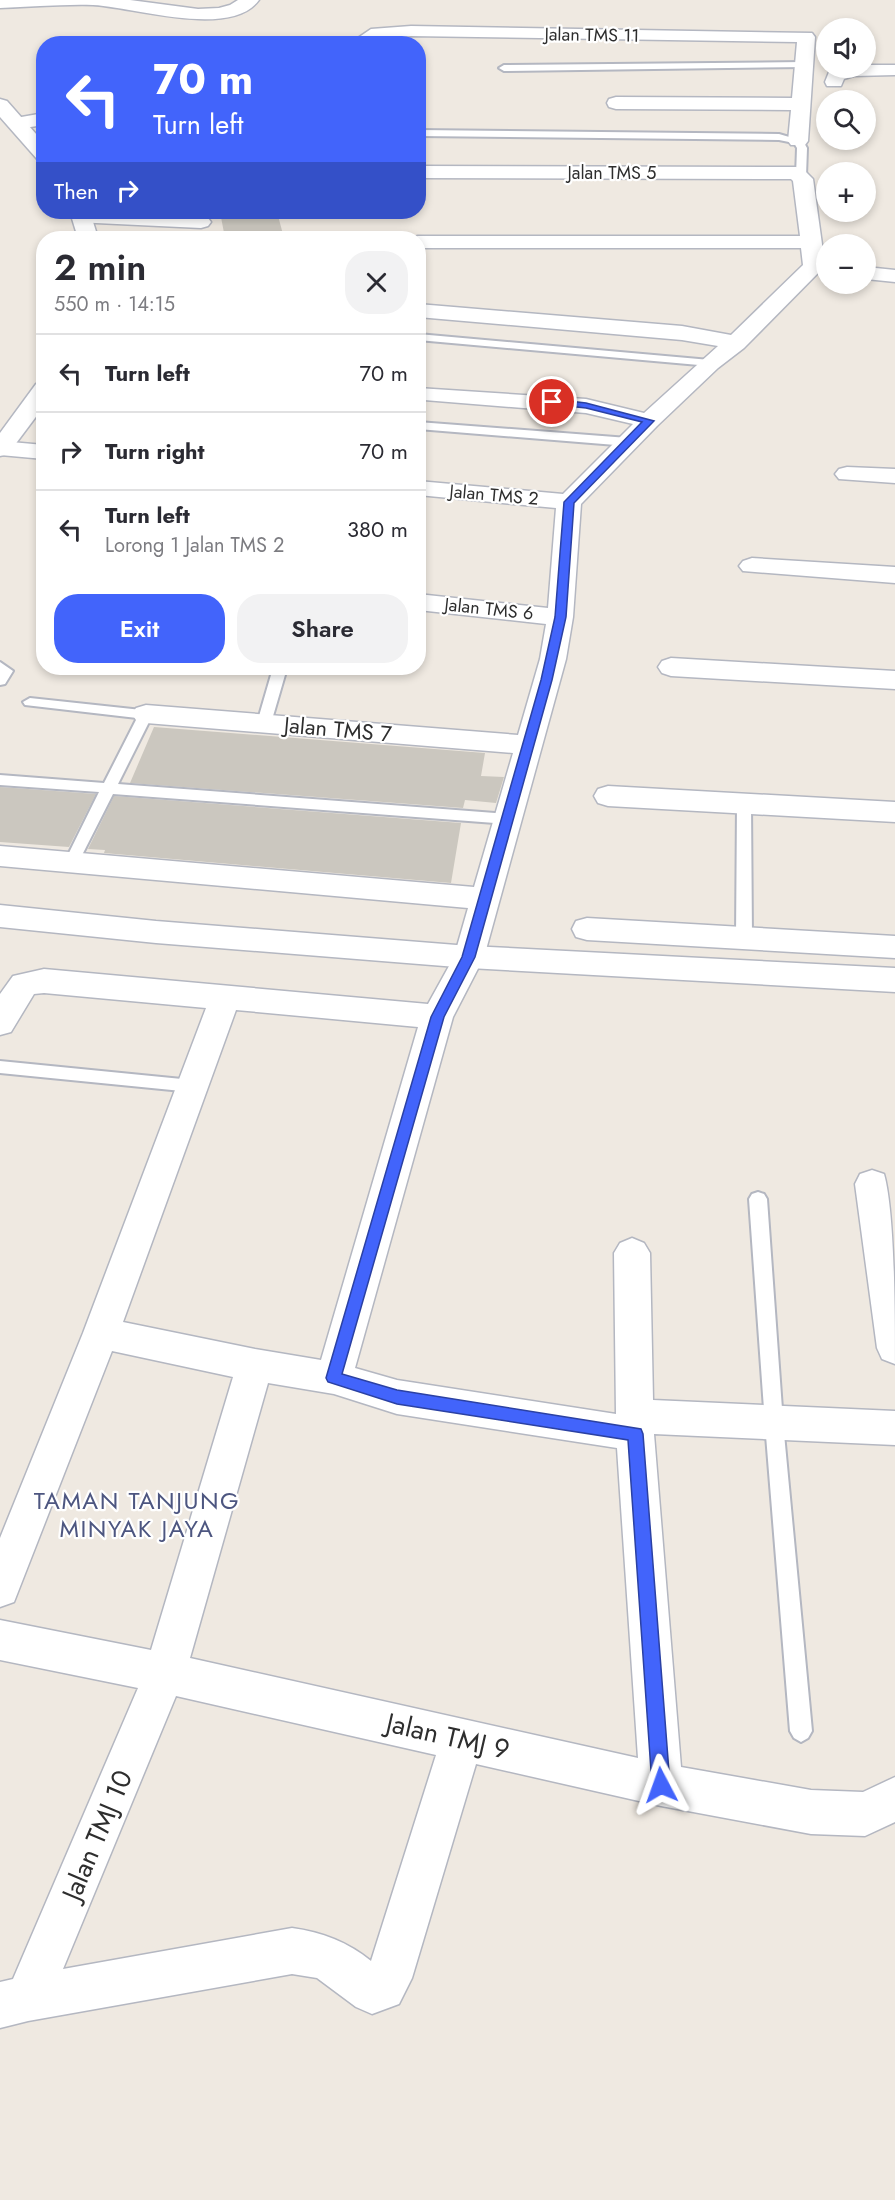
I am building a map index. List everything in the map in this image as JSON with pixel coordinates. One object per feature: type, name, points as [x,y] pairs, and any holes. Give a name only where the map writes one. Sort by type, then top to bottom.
[{"type":"street","points":[[0,3],[93,0],[191,13],[225,13],[243,8],[250,0]]},
{"type":"street","name":"Jalan TMS 11","points":[[372,36],[377,33],[411,31],[806,37],[804,65]]},
{"type":"street","points":[[798,141],[804,65]]},
{"type":"street","points":[[834,82],[835,76],[845,72],[895,70]]},
{"type":"street","points":[[616,103],[801,104]]},
{"type":"street","points":[[0,105],[36,146]]},
{"type":"street","points":[[17,123],[36,121]]},
{"type":"street","name":"Jalan TMS 5","points":[[426,172],[786,172],[802,177]]},
{"type":"street","points":[[802,177],[816,254]]},
{"type":"street","points":[[140,219],[200,224]]},
{"type":"street","points":[[426,242],[816,259]]},
{"type":"street","points":[[334,1378],[437,1017],[469,957],[553,659],[560,617],[569,502],[649,421],[710,363],[736,343],[816,260]]},
{"type":"street","points":[[876,274],[895,276]]},
{"type":"street","points":[[426,311],[682,333],[736,343]]},
{"type":"street","points":[[426,393],[586,406],[649,421]]},
{"type":"street","points":[[0,449],[36,400]]},
{"type":"street","points":[[0,449],[36,452]]},
{"type":"street","points":[[847,474],[895,476]]},
{"type":"street","name":"Jalan TMS 2","points":[[426,489],[569,502]]},
{"type":"street","points":[[752,566],[895,575]]},
{"type":"street","name":"Jalan TMS 6","points":[[426,603],[560,617]]},
{"type":"street","points":[[671,667],[895,680]]},
{"type":"street","name":"Jalan TMS 7","points":[[146,714],[529,745]]},
{"type":"street","points":[[608,796],[895,812]]},
{"type":"street","points":[[0,856],[485,899]]},
{"type":"street","points":[[0,916],[156,932],[469,957],[895,980]]},
{"type":"street","points":[[586,928],[895,947]]},
{"type":"street","points":[[0,1023],[24,984],[44,981],[437,1017]]},
{"type":"street","points":[[0,1588],[101,1333],[225,998]]},
{"type":"street","points":[[872,1184],[891,1296],[895,1348]]},
{"type":"street","points":[[632,1253],[635,1425],[661,1785]]},
{"type":"street","points":[[101,1333],[255,1365],[334,1378],[397,1397],[635,1425],[774,1423],[895,1428]]},
{"type":"street","name":"Jalan TMJ 10","points":[[14,2001],[165,1673],[255,1365]]},
{"type":"street","name":"Jalan TMJ 9","points":[[0,1640],[165,1673],[661,1785],[811,1812],[865,1814],[895,1799]]},
{"type":"street","points":[[14,2001],[292,1952],[318,1954],[333,1960],[372,1991],[383,1988],[389,1978],[462,1739]]},
{"type":"lane","points":[[504,68],[804,65]]},
{"type":"lane","points":[[426,133],[779,137],[798,141],[801,148],[802,177]]},
{"type":"lane","points":[[426,338],[710,363]]},
{"type":"lane","points":[[426,426],[628,442]]},
{"type":"lane","points":[[0,666],[6,671],[0,681]]},
{"type":"lane","points":[[264,723],[278,675]]},
{"type":"lane","points":[[30,702],[146,714],[70,863]]},
{"type":"lane","points":[[0,780],[508,819]]},
{"type":"lane","points":[[744,804],[744,938]]},
{"type":"lane","points":[[0,1067],[192,1086]]},
{"type":"lane","points":[[758,1199],[774,1423],[801,1731]]},
{"type":"building","points":[[221,219],[279,219],[282,231],[224,231]]},
{"type":"building","points":[[154,727],[485,753],[481,776],[504,777],[496,803],[465,800],[463,808],[130,783]]},
{"type":"building","points":[[0,787],[96,794],[69,847],[0,842]]},
{"type":"building","points":[[114,796],[461,823],[451,883],[104,853],[105,850],[88,849]]},
{"type":"district","name":"TAMAN TANJUNG MINYAK JAYA","points":[[137,1514]]},
{"type":"route","points":[[552,402],[586,406],[649,421],[569,502],[560,617],[553,659],[469,957],[437,1017],[334,1378],[397,1397],[635,1434],[661,1785]]}]
